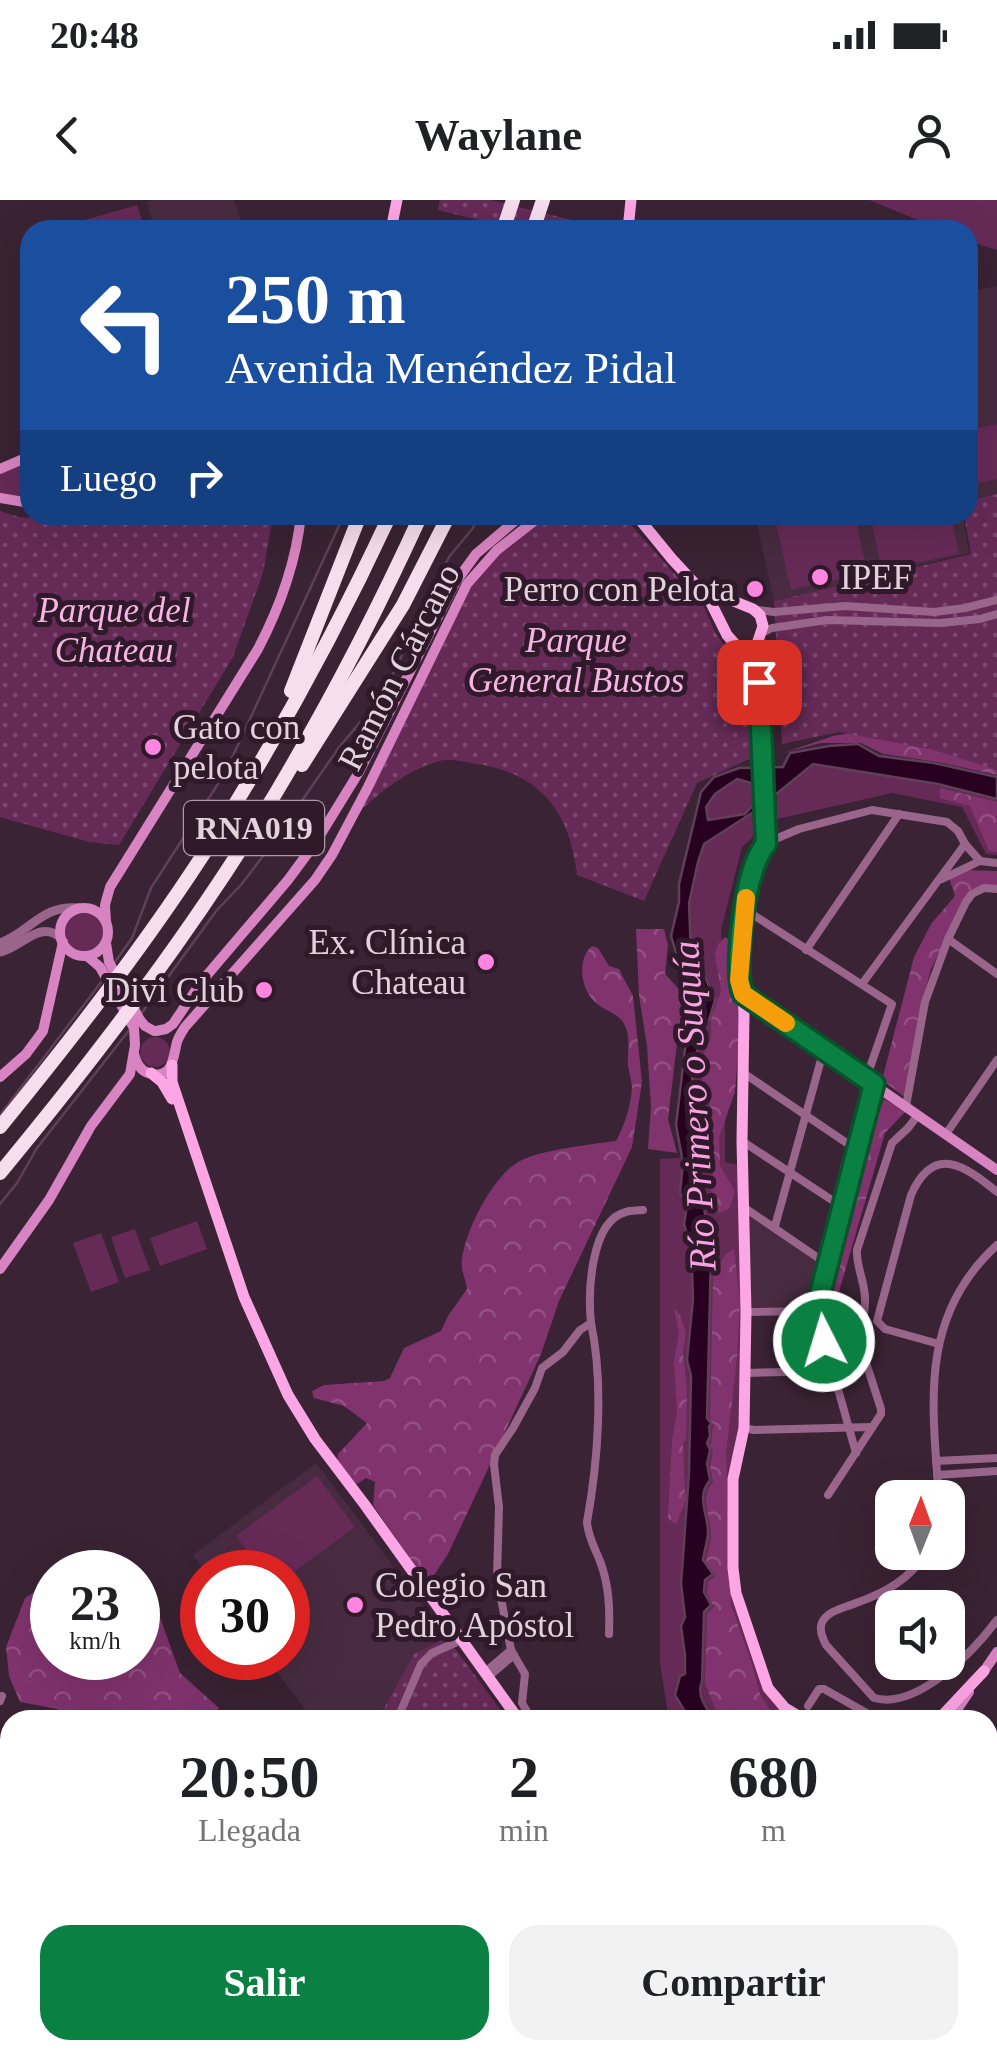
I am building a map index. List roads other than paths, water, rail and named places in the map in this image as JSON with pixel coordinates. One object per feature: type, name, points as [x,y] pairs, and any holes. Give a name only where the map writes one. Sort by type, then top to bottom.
[{"type":"highway","points":[[264,756],[356,525]]},
{"type":"highway","name":"RNA019","points":[[0,1128],[136,950],[210,844],[264,756],[344,610],[385,525]]},
{"type":"highway","name":"RNA019","points":[[0,1173],[131,1006],[248,837],[369,624],[416,525]]},
{"type":"highway","points":[[248,837],[289,787],[382,641],[444,525]]},
{"type":"main road","points":[[0,1269],[48,1200],[91,1126],[130,1074],[137,1024],[104,964],[105,905],[110,887],[265,636],[286,586],[300,525]]},
{"type":"main road","name":"Ramón Cárcano","points":[[155,1032],[166,1029],[180,1015],[211,970],[316,842],[360,772],[455,583],[476,554],[510,525]]},
{"type":"main road","name":"Ramón Cárcano","points":[[176,1048],[185,1026],[315,880],[332,855],[467,584],[497,550],[529,525]]},
{"type":"main road","points":[[644,525],[700,587],[729,638],[756,671]]},
{"type":"main road","points":[[700,587],[748,608],[762,620],[756,671],[762,702],[766,844],[760,850],[744,909],[739,980],[743,994],[746,1312],[744,1428],[733,1479],[732,1529],[736,1592],[758,1663],[768,1688],[788,1710]]},
{"type":"main road","points":[[724,628],[729,613],[748,608]]},
{"type":"main road","points":[[736,644],[748,644],[760,636]]},
{"type":"main road","points":[[0,1078],[44,1031],[64,919],[110,887]]},
{"type":"main road","points":[[83,908],[98,912],[106,922]]},
{"type":"main road","points":[[62,940],[68,950],[104,964]]},
{"type":"main road","points":[[54,980],[65,964],[99,951],[106,941]]},
{"type":"main road","points":[[743,994],[997,1170]]},
{"type":"main road","points":[[137,1024],[166,1034],[176,1048],[172,1082],[244,1296],[283,1385],[315,1440],[509,1710]]},
{"type":"main road","points":[[155,1032],[142,1036],[134,1049],[138,1066],[158,1078],[168,1090],[232,1286],[280,1392],[308,1440],[507,1710]]},
{"type":"main road","points":[[112,1099],[137,1078],[163,1072],[172,1065]]},
{"type":"main road","points":[[957,1710],[997,1652]]},
{"type":"main road","points":[[947,1710],[984,1671]]},
{"type":"street","points":[[748,608],[774,612],[845,606],[934,612],[997,600]]},
{"type":"street","points":[[760,636],[772,628],[827,620],[940,623],[997,614]]},
{"type":"street","points":[[766,844],[799,829],[862,811],[899,814],[947,822],[980,862]]},
{"type":"street","points":[[806,950],[899,814]]},
{"type":"street","points":[[862,984],[964,844]]},
{"type":"street","points":[[938,880],[980,862],[997,863]]},
{"type":"street","points":[[906,1106],[925,1002],[948,939],[972,894],[984,888],[997,890]]},
{"type":"street","points":[[0,942],[46,913],[83,908]]},
{"type":"street","points":[[744,909],[893,1007],[870,1081],[857,1150],[816,1310],[856,1453]]},
{"type":"street","points":[[0,952],[40,931],[52,931],[62,940]]},
{"type":"street","points":[[948,939],[997,974]]},
{"type":"street","points":[[775,1226],[824,1049]]},
{"type":"street","points":[[946,1134],[997,1060]]},
{"type":"street","points":[[742,1072],[857,1150]]},
{"type":"street","points":[[828,1495],[881,1414],[860,1344],[866,1300],[857,1250],[892,1143],[918,1114]]},
{"type":"street","points":[[742,1141],[841,1206]]},
{"type":"street","points":[[940,1344],[885,1329],[876,1322],[911,1195],[927,1171],[952,1164],[970,1170],[997,1192]]},
{"type":"street","points":[[742,1206],[826,1264]]},
{"type":"street","points":[[609,1634],[608,1593],[587,1522],[597,1463],[592,1268],[596,1245],[609,1224],[624,1212],[643,1210]]},
{"type":"street","points":[[937,1480],[933,1375],[945,1323],[961,1290],[997,1245]]},
{"type":"street","points":[[746,1312],[816,1310]]},
{"type":"street","points":[[526,1710],[522,1703],[525,1674],[513,1653],[497,1578],[500,1507],[495,1455],[535,1388],[542,1368],[591,1323]]},
{"type":"street","points":[[744,1373],[832,1371]]},
{"type":"street","points":[[744,1428],[872,1427]]},
{"type":"street","points":[[936,1461],[997,1458]]},
{"type":"street","points":[[937,1475],[997,1471]]},
{"type":"street","points":[[913,1570],[887,1590],[830,1613],[822,1622],[821,1634],[826,1644],[874,1698],[886,1700],[904,1695],[939,1678],[961,1661],[997,1620]]},
{"type":"street","points":[[401,1710],[421,1664],[432,1653],[455,1643]]},
{"type":"street","points":[[486,1674],[513,1653]]},
{"type":"street","points":[[808,1706],[821,1688],[861,1710]]},
{"type":"waterway","points":[[115,962],[132,938],[151,888],[225,773],[339,525]]},
{"type":"waterway","points":[[141,1014],[217,910],[266,852],[340,746],[383,695],[449,557],[474,525]]},
{"type":"waterway","name":"Río Primero o Suquía","points":[[684,965],[693,1039]]},
{"type":"waterway","points":[[0,1115],[102,981]]},
{"type":"waterway","points":[[0,1204],[37,1148],[130,1029]]},
{"type":"place","name":"IPEF","points":[[820,577]]},
{"type":"place","name":"Perro con Pelota","points":[[755,589]]},
{"type":"place","name":"Gato con pelota","points":[[153,747]]},
{"type":"place","name":"Ex. Clínica Chateau","points":[[486,962]]},
{"type":"place","name":"Divi Club","points":[[264,990]]},
{"type":"place","name":"Colegio San Pedro Apóstol","points":[[355,1605]]},
{"type":"park label","name":"Parque del Chateau","points":[[114,630]]},
{"type":"park label","name":"Parque General Bustos","points":[[576,660]]}]
